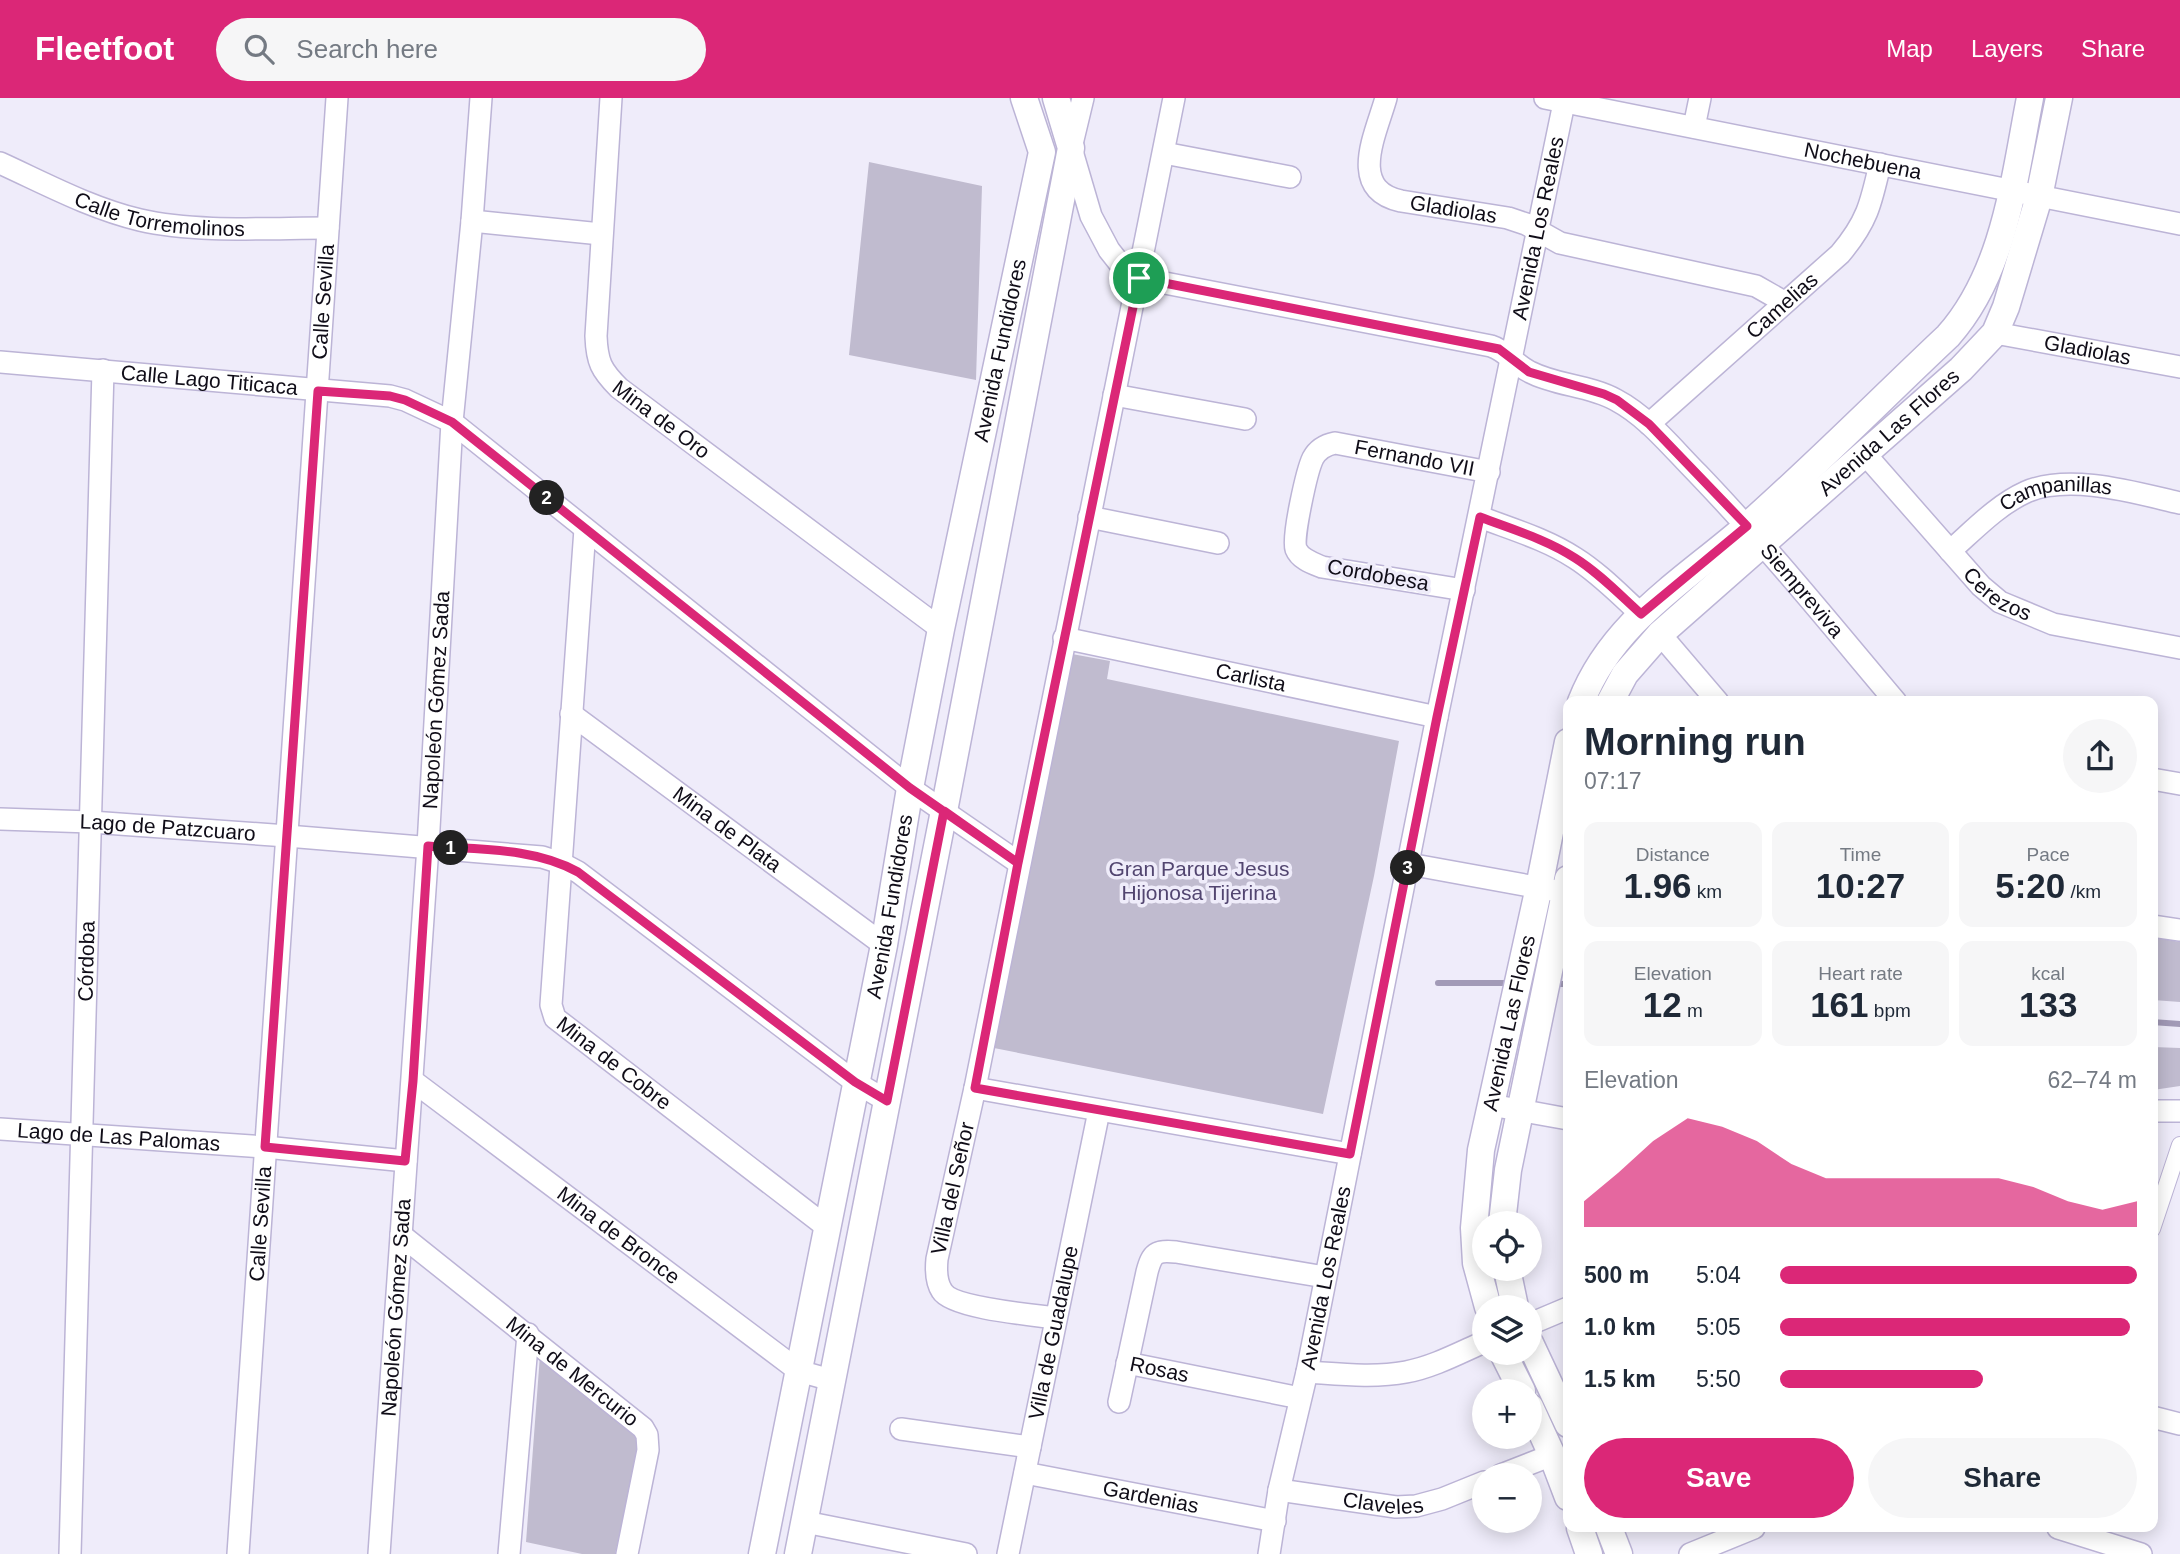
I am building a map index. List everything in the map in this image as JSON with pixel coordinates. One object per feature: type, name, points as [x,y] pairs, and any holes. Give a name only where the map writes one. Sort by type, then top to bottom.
[{"type":"street","name":"Calle Sevilla","points":[[238,1554],[337,98]]},
{"type":"street","name":"Napoleón Gómez Sada","points":[[379,1554],[405,1161],[413,1081],[452,422],[481,98]]},
{"type":"street","name":"Mina de Oro","points":[[611,98],[596,336],[596,356],[604,372],[619,388],[941,629]]},
{"type":"street","points":[[1024,98],[1042,152],[1071,148]]},
{"type":"street","name":"Avenida Fundidores","points":[[798,1554],[1071,148],[1056,98]]},
{"type":"street","points":[[1083,98],[1071,148],[1091,216],[1109,250],[1125,269],[1139,278]]},
{"type":"street","name":"Villa del Señor","points":[[1056,1318],[968,1305],[948,1297],[942,1292],[936,1270],[937,1259],[975,1088],[1018,863],[1174,98]]},
{"type":"street","name":"Gladiolas","points":[[1386,98],[1369,161],[1369,174],[1377,191],[1392,199],[1508,218],[1526,224],[1560,243],[1756,286],[1784,302]]},
{"type":"street","points":[[1694,127],[1700,98]]},
{"type":"street","name":"Avenida Las Flores","points":[[1613,696],[1625,674],[1660,634],[1964,318],[1989,271],[2012,191],[2030,98]]},
{"type":"street","name":"Avenida Las Flores","points":[[1584,696],[1610,647],[1641,614],[1865,454],[1974,356],[1995,333],[2015,281],[2039,197],[2059,98]]},
{"type":"street","name":"Avenida Los Reales","points":[[1269,1554],[1279,1490],[1307,1372],[1437,717],[1539,231],[1558,99]]},
{"type":"street","name":"Nochebuena","points":[[1558,99],[2180,224]]},
{"type":"street","name":"Avenida Fundidores","points":[[762,1554],[884,945],[910,788],[941,629],[1042,152]]},
{"type":"street","points":[[1164,153],[1290,177]]},
{"type":"street","name":"Calle Torremolinos","points":[[0,163],[86,203],[142,220],[206,228],[328,228]]},
{"type":"street","name":"Camelias","points":[[1649,424],[1840,254],[1867,215],[1880,164]]},
{"type":"street","points":[[472,221],[601,234]]},
{"type":"street","name":"Siempreviva","points":[[1139,278],[1491,346],[1505,352],[1520,366],[1540,376],[1617,400],[1649,424],[1755,534],[1891,696]]},
{"type":"street","name":"Gladiolas","points":[[1995,333],[2180,366]]},
{"type":"street","name":"Calle Lago Titicaca","points":[[0,362],[390,396],[413,403],[452,422],[910,788],[1018,863]]},
{"type":"street","name":"Córdoba","points":[[70,1554],[103,370]]},
{"type":"street","points":[[1114,395],[1245,419]]},
{"type":"street","name":"Fernando VII","points":[[1310,468],[1320,449],[1335,443],[1489,472]]},
{"type":"street","name":"Cerezos","points":[[1865,454],[1981,586],[2000,603],[2053,624],[2180,648]]},
{"type":"street","name":"Cordobesa","points":[[1310,468],[1295,534],[1297,551],[1302,557],[1322,567],[1464,590]]},
{"type":"street","name":"Campanillas","points":[[1950,551],[2001,507],[2027,491],[2055,485],[2086,485],[2180,503]]},
{"type":"street","points":[[1089,517],[1218,543]]},
{"type":"street","points":[[1480,517],[1574,557],[1641,614]]},
{"type":"street","name":"Mina de Cobre","points":[[585,529],[551,1005],[555,1018],[828,1228]]},
{"type":"street","points":[[1660,634],[1713,696]]},
{"type":"street","name":"Carlista","points":[[1064,638],[1437,717]]},
{"type":"street","name":"Mina de Plata","points":[[572,714],[884,945]]},
{"type":"street","name":"Avenida Las Flores","points":[[1485,1295],[1476,1263],[1474,1228],[1481,1150],[1563,767]]},
{"type":"street","points":[[2158,780],[2180,785]]},
{"type":"street","name":"Lago de Patzcuaro","points":[[0,819],[91,822],[428,846],[525,854],[561,863],[578,872],[855,1082],[887,1101]]},
{"type":"street","points":[[1409,864],[1539,887],[1563,886]]},
{"type":"street","name":"Avenida Las Flores","points":[[1503,1211],[1508,1170],[1563,906]]},
{"type":"street","points":[[2158,927],[2180,930]]},
{"type":"street","name":"Mina de Bronce","points":[[413,1081],[799,1371],[831,1380]]},
{"type":"street","points":[[975,1088],[1350,1154]]},
{"type":"street","points":[[1490,1105],[1563,1118]]},
{"type":"street","name":"Villa de Guadalupe","points":[[1008,1554],[1099,1111]]},
{"type":"street","points":[[2158,1111],[2180,1111]]},
{"type":"street","name":"Lago de Las Palomas","points":[[0,1129],[265,1147],[405,1161]]},
{"type":"street","points":[[2158,1211],[2180,1145]]},
{"type":"street","name":"Mina de Mercurio","points":[[401,1235],[636,1421],[647,1435],[648,1450],[627,1554]]},
{"type":"street","name":"Rosas","points":[[1300,1398],[1126,1363],[1147,1272],[1153,1256],[1162,1251],[1325,1277]]},
{"type":"street","points":[[1542,1319],[1563,1310]]},
{"type":"street","points":[[509,1554],[528,1334]]},
{"type":"street","points":[[1307,1372],[1382,1375],[1407,1372],[1435,1364],[1472,1347]]},
{"type":"street","points":[[1119,1402],[1126,1363]]},
{"type":"street","points":[[1540,1365],[1563,1413]]},
{"type":"street","points":[[2158,1418],[2180,1424]]},
{"type":"street","points":[[901,1429],[1030,1447]]},
{"type":"street","points":[[1542,1433],[1563,1484]]},
{"type":"street","points":[[1532,1463],[1552,1455]]},
{"type":"street","name":"Gardenias","points":[[1025,1473],[1275,1521]]},
{"type":"street","name":"Claveles","points":[[1279,1490],[1396,1507],[1416,1506],[1472,1487]]},
{"type":"street","points":[[805,1522],[966,1554]]},
{"type":"street","points":[[1581,1532],[1589,1554]]},
{"type":"street","points":[[1611,1532],[1619,1554]]},
{"type":"street","points":[[1690,1554],[1744,1532]]},
{"type":"street","points":[[2071,1532],[2141,1554]]},
{"type":"green space","points":[[869,162],[982,186],[976,380],[849,355]]},
{"type":"green space","name":"Gran Parque Jesus Hijonosa Tijerina","points":[[1072,654],[1110,661],[1107,679],[1399,741],[1374,876],[1323,1114],[994,1048]]},
{"type":"green space","points":[[2158,938],[2180,942],[2180,1002],[2158,1000]]},
{"type":"green space","points":[[2158,1047],[2180,1048],[2180,1086],[2158,1089]]},
{"type":"green space","points":[[540,1355],[644,1432],[615,1554],[582,1554],[526,1542]]},
{"type":"waterway","points":[[1438,983],[1510,983]]},
{"type":"waterway","points":[[1552,984],[1563,984]]},
{"type":"waterway","points":[[2158,1022],[2180,1024]]},
{"type":"route","points":[[1139,278],[1018,863],[944,811],[887,1101],[855,1082],[578,872],[561,863],[525,854],[428,846],[413,1081],[405,1161],[265,1147],[318,391],[390,396],[421,406],[452,422],[910,788],[944,811],[1018,863],[975,1088],[1350,1154],[1437,717],[1480,517],[1574,557],[1641,614],[1747,526],[1649,424],[1632,410],[1604,394],[1529,372],[1499,349],[1139,278]]}]
